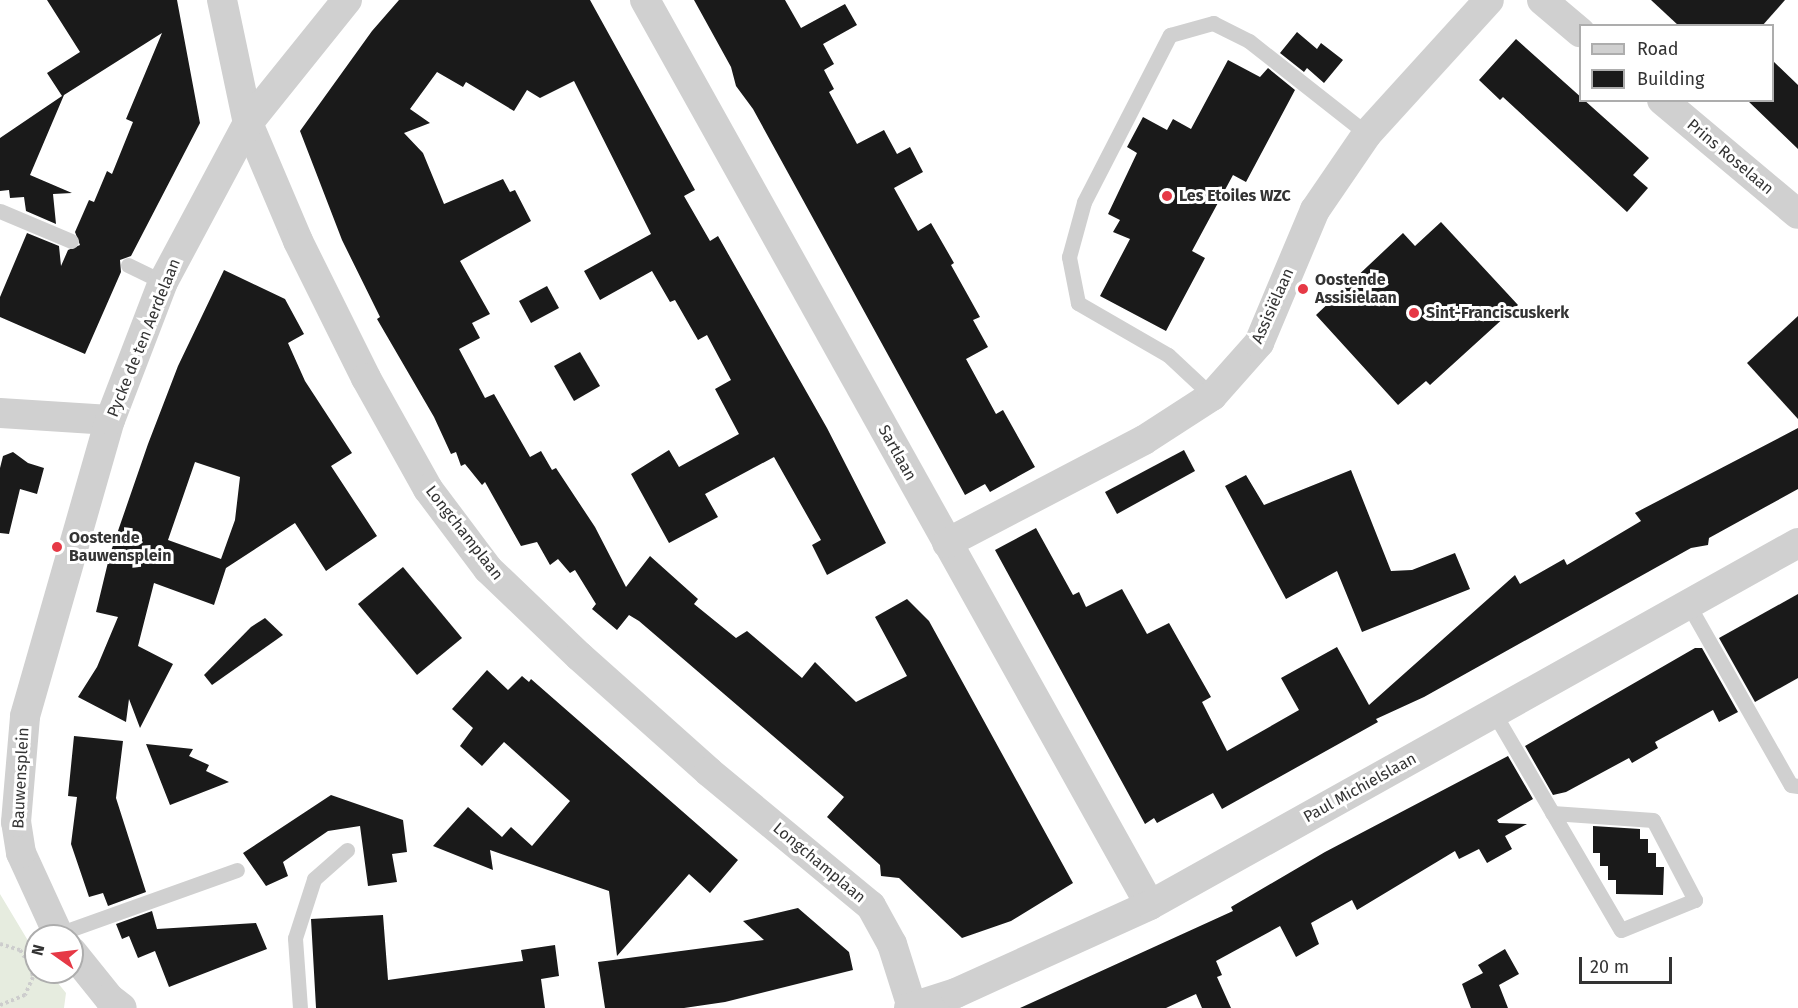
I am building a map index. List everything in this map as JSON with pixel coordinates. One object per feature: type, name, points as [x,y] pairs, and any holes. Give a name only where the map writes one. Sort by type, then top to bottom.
[{"type":"street","name":"Longchamplaan","points":[[222,0],[248,123],[298,241],[366,378],[428,489],[488,569],[579,656],[709,772],[871,906],[892,944],[911,1008]]},
{"type":"street","name":"Pycke de ten Aerdelaan","points":[[25,716],[110,420],[163,282],[248,123],[347,0]]},
{"type":"street","name":"Sartlaan","points":[[645,0],[1150,905]]},
{"type":"street","name":"Assisiëlaan","points":[[947,543],[1144,440],[1212,396],[1259,343],[1315,210],[1366,134],[1489,0]]},
{"type":"street","points":[[1542,0],[1579,30]]},
{"type":"street","name":"Prins Roselaan","points":[[1664,102],[1798,214]]},
{"type":"street","points":[[0,413],[110,420]]},
{"type":"street","name":"Paul Michielslaan","points":[[911,1008],[962,1000],[1150,905],[1798,543]]},
{"type":"street","name":"Bauwensplein","points":[[0,738],[25,716]]},
{"type":"street","name":"Bauwensplein","points":[[25,716],[16,822],[21,853],[55,924]]},
{"type":"street","name":"Bauwensplein","points":[[84,967],[109,998],[122,1008]]},
{"type":"lane","points":[[1212,396],[1168,356],[1078,303],[1070,257],[1084,202],[1170,35],[1213,24],[1249,41],[1366,134]]},
{"type":"lane","points":[[0,211],[71,241]]},
{"type":"lane","points":[[128,265],[163,282]]},
{"type":"lane","points":[[1688,604],[1791,785],[1798,786]]},
{"type":"lane","points":[[1494,713],[1552,813],[1621,930],[1695,900],[1653,820],[1552,813]]},
{"type":"lane","points":[[300,1008],[295,938],[314,879],[347,850]]},
{"type":"lane","points":[[84,932],[237,870]]},
{"type":"path","points":[[0,944],[20,950],[24,956]]},
{"type":"path","points":[[16,1008],[17,1001],[30,984]]},
{"type":"path","points":[[0,1005],[17,1001]]},
{"type":"shaded area","points":[[0,894],[24,934],[24,984],[59,984],[66,993],[64,1008],[0,1008]]},
{"type":"building","points":[[47,0],[177,0],[200,123],[131,256],[120,260],[121,272],[85,354],[0,317],[0,297],[27,233],[59,246],[61,266],[68,250],[80,245],[75,232],[89,200],[94,202],[107,171],[112,174],[133,122],[126,119],[162,33],[64,95],[30,175],[72,193],[53,194],[56,224],[26,211],[24,197],[10,198],[9,190],[0,191],[0,138],[62,96],[47,73],[80,52]]},
{"type":"building","points":[[399,0],[590,0],[695,190],[684,196],[710,241],[718,236],[827,428],[886,543],[827,575],[812,545],[821,540],[774,457],[705,494],[718,517],[669,543],[631,474],[669,450],[679,467],[739,434],[715,389],[731,380],[707,335],[698,340],[675,300],[670,302],[652,271],[600,300],[584,271],[651,234],[574,81],[540,98],[527,90],[514,111],[466,82],[463,87],[437,72],[410,109],[430,123],[404,133],[423,153],[444,204],[503,179],[510,192],[515,190],[531,221],[460,261],[490,314],[472,323],[480,338],[459,349],[485,398],[494,394],[530,457],[541,451],[552,470],[556,468],[595,527],[626,587],[650,556],[698,599],[694,604],[736,638],[747,631],[802,678],[815,662],[856,702],[907,676],[875,617],[907,599],[929,621],[1073,883],[1011,921],[962,938],[899,878],[881,876],[880,865],[827,817],[844,797],[639,621],[629,615],[617,630],[592,609],[596,604],[575,570],[570,573],[558,559],[550,565],[537,542],[521,546],[485,482],[482,485],[465,464],[461,466],[456,452],[451,454],[434,417],[377,319],[380,317],[342,240],[300,131],[372,31]]},
{"type":"building","points":[[694,0],[785,0],[801,28],[845,4],[857,25],[823,44],[834,64],[824,70],[834,89],[829,92],[857,144],[884,130],[897,154],[910,147],[923,172],[894,188],[918,231],[931,223],[954,263],[951,265],[980,317],[973,320],[988,347],[966,359],[996,414],[1003,410],[1035,467],[990,492],[985,484],[965,495],[753,109],[736,86],[731,67]]},
{"type":"building","points":[[1651,0],[1785,0],[1764,24],[1677,24]]},
{"type":"building","points":[[1297,32],[1317,49],[1321,43],[1343,60],[1324,83],[1307,68],[1304,72],[1280,53]]},
{"type":"building","points":[[1516,39],[1579,95],[1579,102],[1586,102],[1649,158],[1633,175],[1648,188],[1627,212],[1503,97],[1500,100],[1479,80]]},
{"type":"building","name":"Les Etoiles WZC","points":[[1228,60],[1260,77],[1268,68],[1295,90],[1246,182],[1233,175],[1192,251],[1205,258],[1166,331],[1100,296],[1130,239],[1113,232],[1120,220],[1108,214],[1137,153],[1127,147],[1143,117],[1167,130],[1173,119],[1191,129]]},
{"type":"building","points":[[1774,62],[1798,85],[1798,149],[1749,102],[1774,102]]},
{"type":"building","name":"Sint-Franciscuskerk","points":[[1441,222],[1518,305],[1430,385],[1426,381],[1398,405],[1316,315],[1403,233],[1415,246]]},
{"type":"building","points":[[224,270],[285,299],[304,334],[288,343],[305,381],[352,453],[331,466],[377,536],[326,571],[295,523],[226,568],[214,605],[154,583],[138,646],[173,664],[140,728],[129,699],[126,722],[78,697],[97,667],[118,617],[96,612],[110,554],[178,366]],"holes":[[[195,462],[240,477],[235,520],[221,559],[168,540]]]},
{"type":"building","points":[[547,286],[559,308],[531,323],[519,301]]},
{"type":"building","points":[[1798,316],[1798,419],[1747,363]]},
{"type":"building","points":[[580,352],[600,386],[574,401],[554,366]]},
{"type":"building","points":[[1798,428],[1798,489],[1709,538],[1708,545],[1691,548],[1424,697],[1376,719],[1378,722],[1222,809],[1213,793],[1157,823],[1154,818],[1145,824],[995,550],[1036,528],[1073,595],[1079,592],[1086,607],[1122,589],[1147,634],[1169,623],[1211,697],[1202,702],[1227,751],[1299,710],[1281,678],[1337,647],[1369,705],[1515,575],[1520,584],[1564,559],[1567,565],[1641,521],[1635,513]]},
{"type":"building","points":[[1184,450],[1195,471],[1117,514],[1105,492]]},
{"type":"building","points":[[13,452],[28,463],[44,468],[37,494],[20,489],[9,534],[0,533],[0,468],[3,456]]},
{"type":"building","points":[[1351,470],[1391,571],[1412,570],[1455,553],[1470,589],[1362,632],[1337,571],[1286,599],[1225,486],[1246,475],[1264,505]]},
{"type":"building","points":[[403,567],[462,638],[417,675],[358,604]]},
{"type":"building","points":[[1798,594],[1798,678],[1755,702],[1719,638]]},
{"type":"building","points":[[265,618],[283,635],[212,685],[204,675],[251,627]]},
{"type":"building","points":[[1695,648],[1702,648],[1738,712],[1719,722],[1713,710],[1655,742],[1658,748],[1632,763],[1629,758],[1566,792],[1553,795],[1525,746]]},
{"type":"building","points":[[487,670],[508,690],[522,676],[529,682],[531,679],[738,860],[710,893],[689,874],[617,956],[609,891],[490,850],[493,870],[433,846],[468,807],[502,837],[511,827],[532,846],[570,801],[504,742],[482,766],[460,746],[473,728],[452,709]]},
{"type":"building","points":[[74,736],[123,741],[116,798],[146,892],[108,906],[103,893],[89,897],[71,844],[77,797],[68,796]]},
{"type":"building","points":[[146,744],[193,749],[189,756],[209,765],[206,771],[229,782],[170,805]]},
{"type":"building","points":[[1508,756],[1533,799],[1497,820],[1499,823],[1527,824],[1505,836],[1512,849],[1487,863],[1479,849],[1459,859],[1455,851],[1357,910],[1352,900],[1311,923],[1319,944],[1296,957],[1280,926],[1216,961],[1222,975],[1217,977],[1231,1008],[1202,1008],[1196,994],[1166,1008],[1020,1008],[1233,911],[1231,907],[1325,852]]},
{"type":"building","points":[[331,795],[403,820],[407,852],[392,854],[397,882],[368,886],[360,826],[328,831],[283,862],[288,876],[266,886],[243,853]]},
{"type":"building","points":[[1593,826],[1640,829],[1640,839],[1648,839],[1648,853],[1656,853],[1656,867],[1664,867],[1663,895],[1616,894],[1616,880],[1608,880],[1608,866],[1600,866],[1600,853],[1593,853]]},
{"type":"building","points":[[798,908],[849,952],[853,970],[725,1002],[684,1008],[605,1008],[598,962],[764,940],[743,921]]},
{"type":"building","points":[[152,911],[157,929],[256,923],[267,949],[169,987],[155,951],[138,958],[129,936],[122,939],[116,924]]},
{"type":"building","points":[[383,915],[388,980],[523,961],[521,950],[555,945],[559,976],[541,979],[545,1008],[316,1008],[311,919]]},
{"type":"building","points":[[1505,949],[1519,974],[1499,985],[1508,1008],[1471,1008],[1462,984],[1483,973],[1478,965]]},
{"type":"place","name":"Les Etoiles WZC","points":[[1167,196]]},
{"type":"place","name":"Oostende Assisielaan","points":[[1303,289]]},
{"type":"place","name":"Sint-Franciscuskerk","points":[[1414,313]]},
{"type":"place","name":"Oostende Bauwensplein","points":[[57,547]]}]
